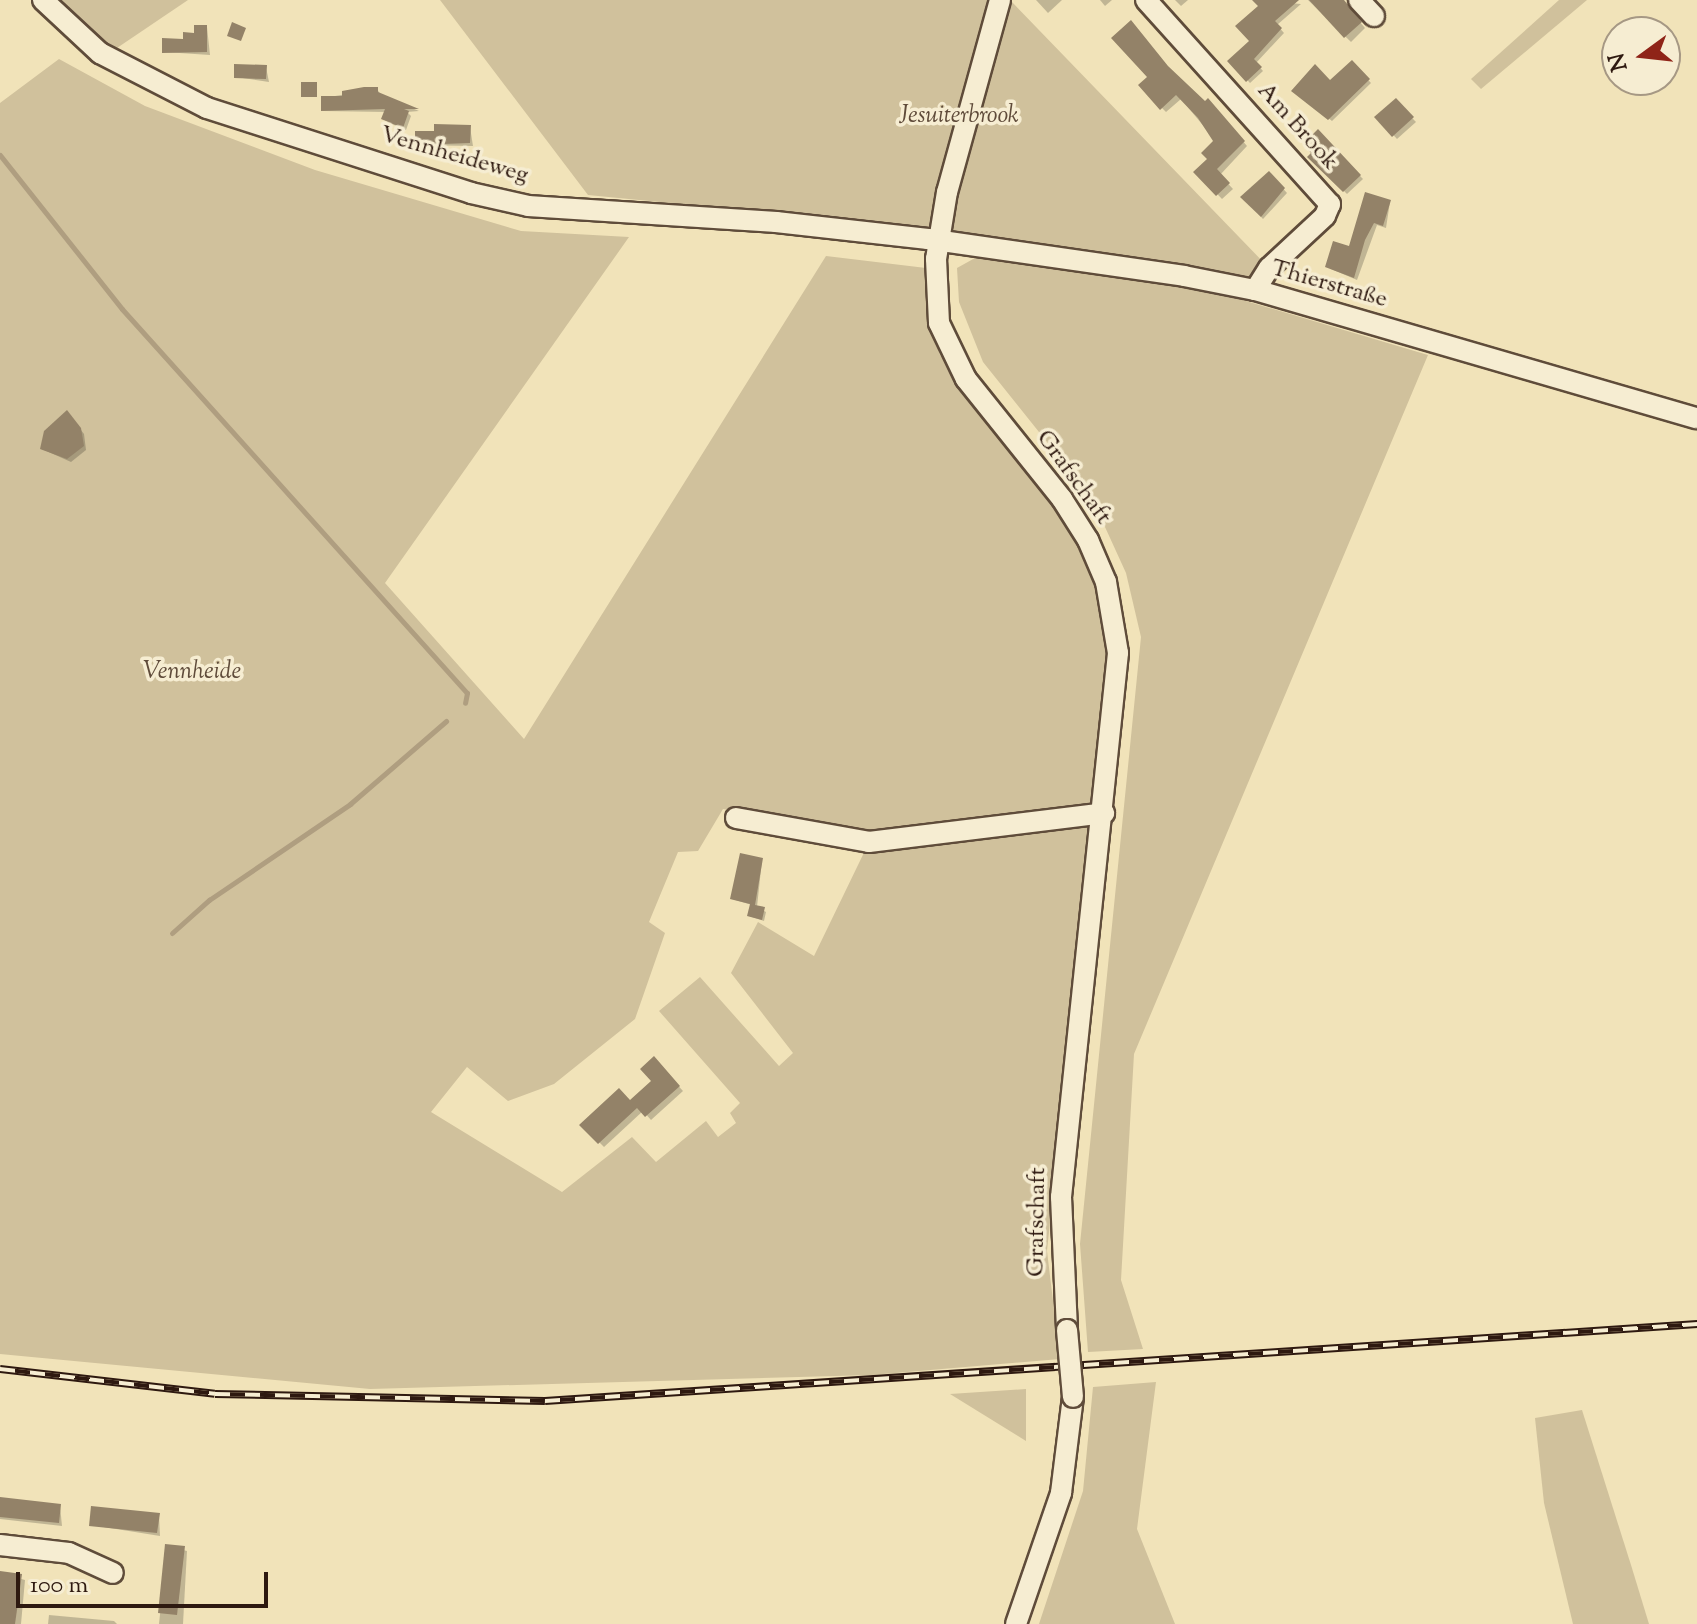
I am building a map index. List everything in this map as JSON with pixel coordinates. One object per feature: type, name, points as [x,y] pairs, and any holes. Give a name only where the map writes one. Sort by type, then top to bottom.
[{"type":"street","name":"Vennheideweg","points":[[43,0],[100,53],[207,108],[471,193],[528,206],[776,222],[938,241]]},
{"type":"street","name":"Grafschaft","points":[[1000,0],[938,241],[935,296],[949,351],[975,391],[1062,499],[1106,582],[1118,653],[1104,813],[1061,1197],[1073,1397],[1061,1493],[1016,1624]]},
{"type":"street","name":"Am Brook","points":[[1146,0],[1330,204],[1325,216],[1269,268],[1255,290]]},
{"type":"street","points":[[1359,0],[1374,16]]},
{"type":"street","name":"Thierstraße","points":[[938,241],[1255,290],[1697,418]]},
{"type":"street","points":[[736,818],[869,842],[1104,813]]},
{"type":"street","points":[[0,1545],[69,1553],[113,1573]]},
{"type":"green space","points":[[52,0],[188,0],[114,50],[74,24]]},
{"type":"green space","name":"Jesuiterbrook","points":[[440,0],[1010,0],[1269,268],[1259,284],[925,228],[588,195]]},
{"type":"green space","points":[[1559,0],[1587,0],[1481,89],[1471,79]]},
{"type":"green space","name":"Vennheide","points":[[59,59],[145,106],[315,170],[521,231],[629,237],[385,583],[524,739],[826,256],[926,268],[928,320],[940,355],[1081,542],[1099,586],[1110,650],[1047,1251],[1060,1359],[872,1375],[370,1389],[0,1354],[0,103]],"holes":[[[723,809],[873,834],[814,956],[758,922],[731,973],[793,1053],[779,1066],[700,977],[659,1011],[740,1103],[730,1113],[736,1123],[718,1137],[706,1121],[656,1162],[632,1137],[562,1192],[431,1112],[467,1067],[508,1101],[554,1084],[635,1019],[665,933],[649,922],[678,852],[698,851]]]},
{"type":"green space","points":[[984,253],[1182,282],[1428,355],[1134,1054],[1121,1280],[1143,1349],[1088,1352],[1080,1244],[1141,637],[1126,573],[1100,516],[1075,477],[983,362],[959,302],[957,268]]},
{"type":"green space","points":[[1156,1382],[1137,1529],[1175,1624],[1039,1624],[1083,1491],[1093,1387]]},
{"type":"green space","points":[[1026,1389],[1026,1441],[950,1394]]},
{"type":"green space","points":[[1582,1410],[1649,1624],[1573,1624],[1544,1503],[1535,1418]]},
{"type":"building","points":[[1252,0],[1299,0],[1275,21],[1282,28],[1254,59],[1262,67],[1246,82],[1227,61],[1249,41],[1235,26],[1258,6]]},
{"type":"building","points":[[1309,0],[1344,0],[1362,22],[1344,38]]},
{"type":"building","points":[[1131,20],[1168,66],[1205,101],[1208,98],[1245,141],[1217,169],[1230,183],[1216,196],[1193,172],[1207,159],[1201,153],[1213,141],[1198,118],[1176,95],[1160,110],[1138,85],[1147,77],[1111,38]]},
{"type":"building","points":[[232,22],[246,28],[241,41],[227,36]]},
{"type":"building","points":[[194,25],[207,25],[207,52],[162,53],[162,38],[183,39],[183,32],[194,33]]},
{"type":"building","points":[[1352,60],[1370,79],[1328,120],[1291,91],[1315,64],[1330,80]]},
{"type":"building","points":[[234,64],[267,65],[266,79],[234,78]]},
{"type":"building","points":[[301,82],[317,82],[317,97],[301,97]]},
{"type":"building","points":[[378,87],[378,92],[419,109],[404,109],[409,111],[403,128],[381,119],[385,109],[321,111],[321,96],[342,96],[342,91]]},
{"type":"building","points":[[1396,98],[1414,117],[1392,137],[1374,117]]},
{"type":"building","points":[[434,124],[471,125],[470,143],[415,145],[415,131],[434,131]]},
{"type":"building","points":[[1318,129],[1361,175],[1343,192],[1307,157],[1311,153],[1303,144]]},
{"type":"building","points":[[1269,171],[1285,188],[1261,217],[1240,197]]},
{"type":"building","points":[[1365,192],[1391,200],[1383,226],[1374,223],[1365,240],[1354,278],[1325,267],[1333,241],[1349,246]]},
{"type":"building","points":[[67,410],[81,428],[84,446],[67,459],[40,449],[44,431]]},
{"type":"building","points":[[740,853],[763,858],[755,905],[765,907],[762,920],[747,916],[750,904],[730,899]]},
{"type":"building","points":[[654,1056],[680,1086],[645,1117],[637,1108],[598,1144],[579,1125],[619,1088],[630,1100],[651,1081],[640,1069]]},
{"type":"building","points":[[0,1497],[61,1504],[59,1523],[0,1517]]},
{"type":"building","points":[[91,1506],[160,1513],[157,1533],[89,1526]]},
{"type":"building","points":[[165,1544],[185,1546],[177,1615],[158,1613]]},
{"type":"building","points":[[0,1571],[22,1574],[15,1624],[0,1624]]},
{"type":"waterway","points":[[0,155],[122,309],[467,693],[465,703]]},
{"type":"waterway","points":[[172,933],[209,900],[350,804],[446,721]]},
{"type":"railway","points":[[0,1369],[215,1394],[545,1401],[1697,1324]]}]
